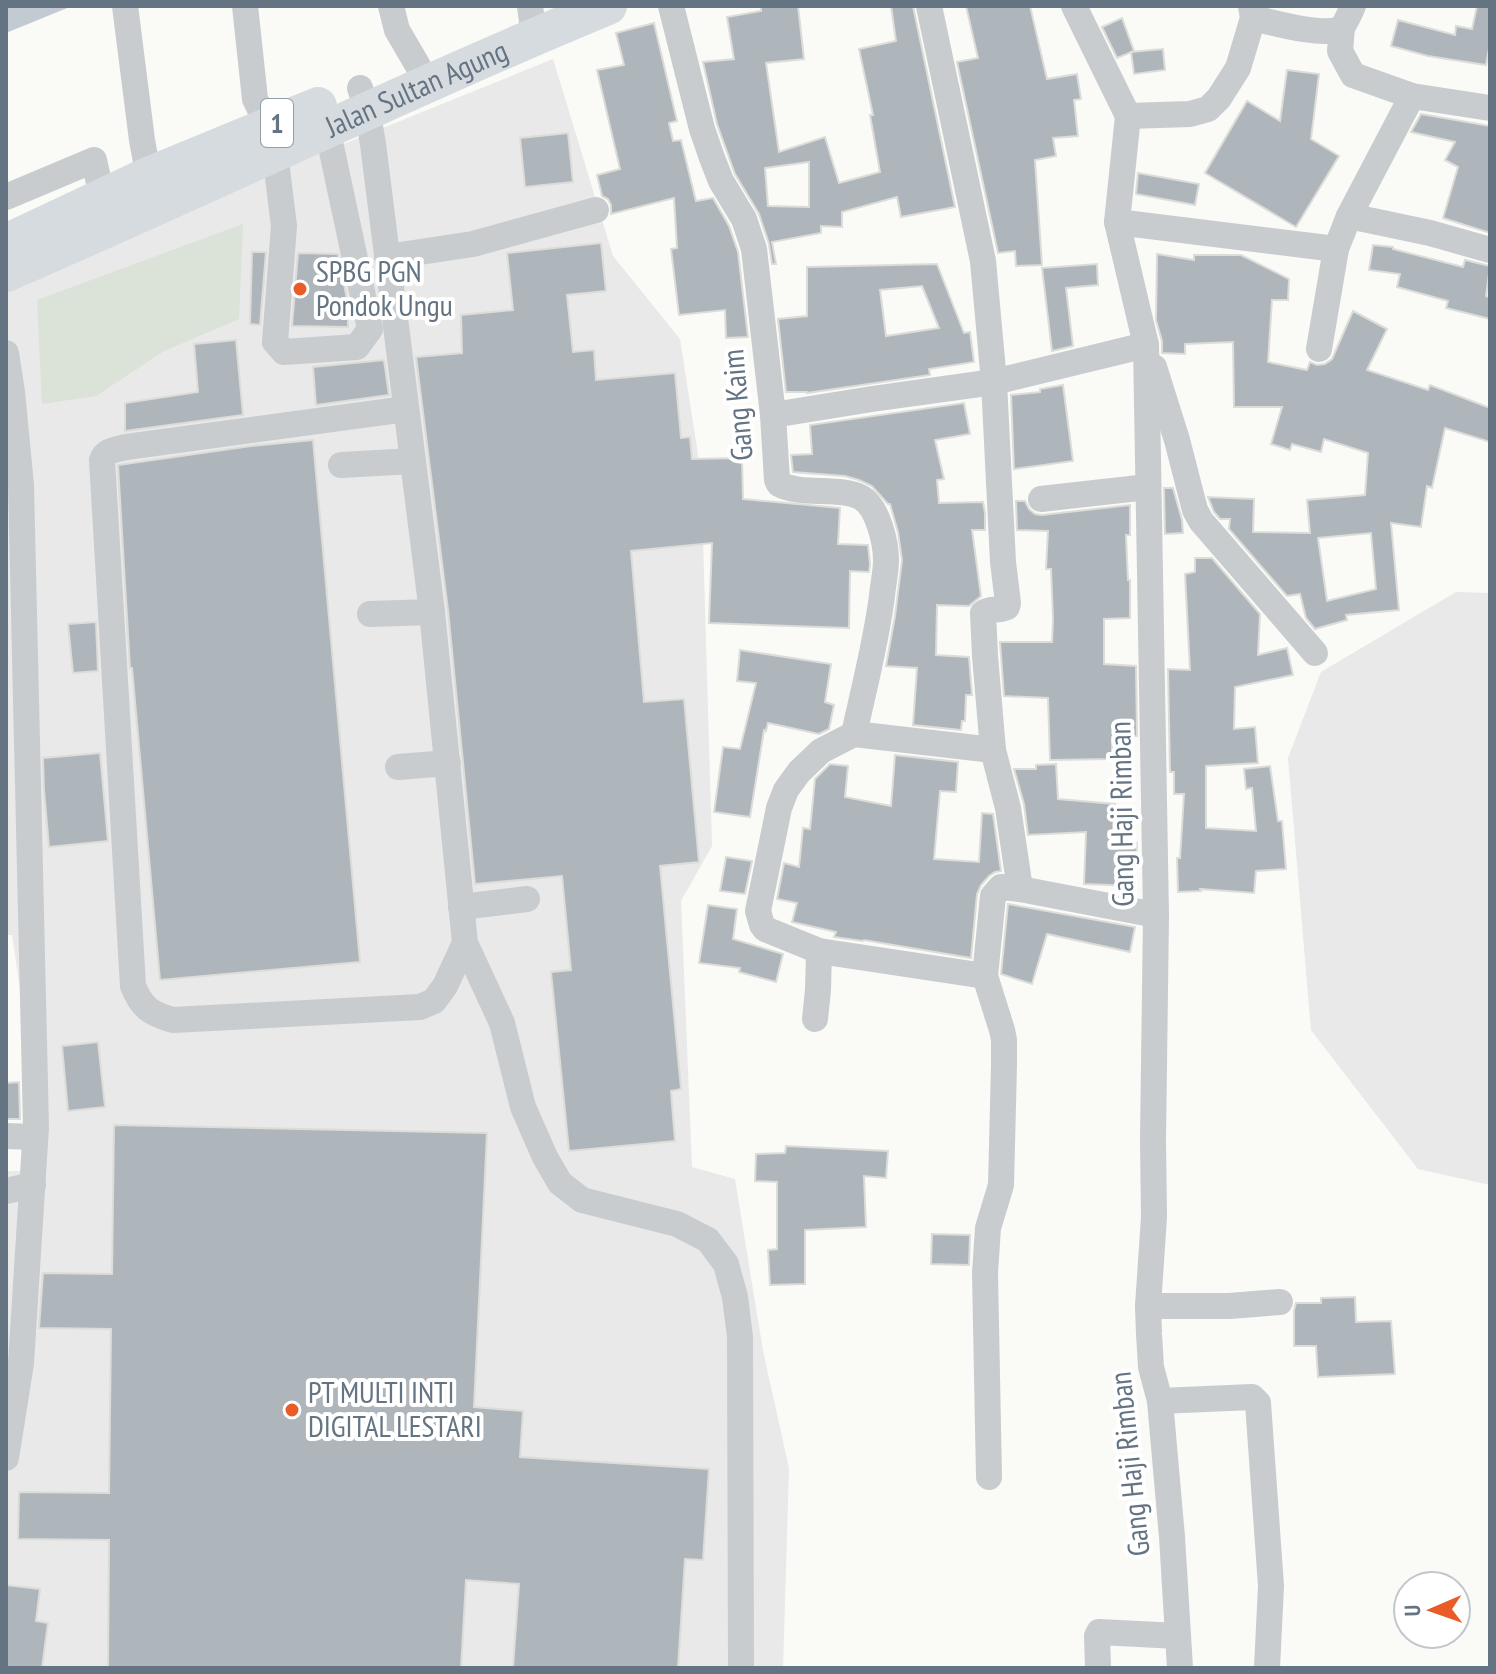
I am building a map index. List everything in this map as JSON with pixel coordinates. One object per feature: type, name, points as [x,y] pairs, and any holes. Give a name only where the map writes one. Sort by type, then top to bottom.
[{"type":"highway","name":"Jalan Sultan Agung","points":[[272,140],[327,128],[364,99],[418,66],[537,15],[608,6]]},
{"type":"highway","name":"Jalan Sultan Agung","points":[[6,273],[152,192],[364,99],[537,15]]},
{"type":"highway","name":"Jalan Sultan Agung","points":[[6,243],[102,197],[152,192]]},
{"type":"street","points":[[125,6],[142,140],[152,192]]},
{"type":"street","points":[[245,6],[255,99],[272,140],[284,226],[275,342],[284,352],[357,347],[370,329],[327,128]]},
{"type":"street","points":[[391,6],[397,30],[418,66]]},
{"type":"street","name":"Gang Kaim","points":[[671,6],[702,129],[721,181],[744,219],[754,249],[779,484],[861,497],[881,531],[886,562],[880,612],[854,734]]},
{"type":"street","points":[[929,6],[983,261],[1008,603],[1004,609],[987,611],[982,616],[993,750],[1008,808],[1020,889]]},
{"type":"street","points":[[1074,6],[1128,116],[1190,114],[1208,109],[1238,68],[1252,12],[1315,31],[1338,30],[1348,17]]},
{"type":"street","points":[[1348,17],[1340,51],[1353,75],[1412,96],[1490,108]]},
{"type":"street","points":[[1319,349],[1336,249],[1349,216],[1412,96]]},
{"type":"street","points":[[364,99],[432,612],[465,943],[502,1023],[523,1107],[560,1183],[582,1200],[677,1224],[708,1240],[726,1264],[735,1297],[740,1337],[741,1668]]},
{"type":"street","name":"Gang Haji Rimban","points":[[1128,116],[1117,222],[1146,345],[1156,915],[1154,1217],[1148,1306],[1151,1367],[1160,1401],[1180,1668]]},
{"type":"street","points":[[6,197],[94,160],[102,197]]},
{"type":"street","points":[[387,257],[473,244],[596,210]]},
{"type":"street","points":[[1349,216],[1430,233],[1490,250]]},
{"type":"street","points":[[1117,222],[1336,249]]},
{"type":"street","points":[[773,415],[994,382],[1146,345],[1195,510],[1201,521],[1315,653]]},
{"type":"street","points":[[6,353],[21,485],[36,1127],[21,1363],[6,1458]]},
{"type":"street","points":[[406,409],[126,447],[103,456],[132,978],[139,1001],[155,1015],[173,1020],[420,1007],[434,1001],[445,986],[465,943]]},
{"type":"street","points":[[341,465],[413,461]]},
{"type":"street","points":[[1041,499],[1148,487]]},
{"type":"street","points":[[370,614],[432,612]]},
{"type":"street","points":[[985,976],[819,951],[765,929],[758,911],[779,808],[786,790],[821,751],[854,734],[993,750]]},
{"type":"street","points":[[398,767],[448,763]]},
{"type":"street","points":[[989,1477],[985,1273],[988,1228],[1001,1185],[1004,1040],[985,976],[993,896],[1001,887],[1020,889],[1156,915]]},
{"type":"street","points":[[461,907],[527,899]]},
{"type":"street","points":[[815,1019],[819,951]]},
{"type":"street","points":[[6,1136],[34,1137]]},
{"type":"street","points":[[6,1191],[33,1185]]},
{"type":"street","points":[[1148,1306],[1229,1306],[1280,1302]]},
{"type":"street","points":[[1160,1401],[1252,1397],[1258,1403],[1271,1586],[1267,1668]]},
{"type":"street","points":[[1098,1668],[1099,1632],[1178,1636]]},
{"type":"shaded area","points":[[6,6],[72,6],[6,33]]},
{"type":"shaded area","points":[[553,59],[613,256],[680,339],[701,474],[712,846],[681,901],[692,1167],[735,1179],[763,1351],[789,1468],[783,1668],[6,1668],[6,1171],[31,1171],[30,1056],[12,935],[6,935],[6,281]]},
{"type":"shaded area","points":[[243,224],[239,319],[164,351],[96,396],[42,404],[37,300]]},
{"type":"shaded area","points":[[1456,592],[1490,593],[1490,1185],[1418,1169],[1311,1030],[1288,758],[1321,672]]},
{"type":"building","points":[[761,6],[798,6],[804,59],[766,63],[779,152],[825,137],[839,183],[880,172],[870,115],[873,115],[859,49],[896,41],[891,6],[913,6],[955,207],[901,217],[897,197],[842,212],[842,227],[821,226],[821,233],[772,242],[776,264],[772,264],[759,214],[735,174],[717,124],[703,62],[734,59],[727,17],[761,11]],"holes":[[[809,162],[809,207],[768,206],[765,168]]]},
{"type":"building","points":[[966,6],[1030,6],[1047,79],[1077,74],[1081,99],[1074,100],[1078,136],[1053,138],[1056,156],[1035,160],[1042,265],[1016,266],[1015,251],[998,253],[957,62],[978,58]]},
{"type":"building","points":[[1477,6],[1490,6],[1490,43],[1486,65],[1428,56],[1391,46],[1398,20],[1455,35],[1456,26],[1472,29]]},
{"type":"building","points":[[1122,18],[1134,51],[1117,58],[1102,27]]},
{"type":"building","points":[[654,23],[677,121],[669,123],[673,141],[681,140],[696,201],[713,198],[729,226],[738,252],[748,337],[726,338],[725,310],[679,315],[671,249],[677,248],[674,198],[611,214],[608,199],[602,196],[597,175],[620,169],[597,70],[624,65],[616,33]]},
{"type":"building","points":[[1163,49],[1165,70],[1134,74],[1131,52]]},
{"type":"building","points":[[1287,70],[1319,74],[1311,139],[1339,156],[1296,227],[1205,173],[1247,101],[1280,121]]},
{"type":"building","points":[[1421,114],[1490,126],[1490,233],[1443,218],[1458,167],[1445,160],[1455,142],[1411,132]]},
{"type":"building","points":[[568,133],[573,182],[525,187],[520,138]]},
{"type":"building","points":[[1138,173],[1199,184],[1195,205],[1136,194]]},
{"type":"building","points":[[601,243],[606,291],[567,295],[573,352],[594,350],[596,380],[675,373],[681,438],[690,437],[692,459],[742,458],[743,499],[840,508],[838,544],[868,545],[870,564],[869,572],[850,571],[849,628],[709,623],[712,543],[631,551],[644,702],[684,699],[699,862],[660,866],[681,1089],[671,1091],[675,1141],[569,1151],[551,972],[571,970],[562,876],[475,884],[448,610],[416,357],[462,353],[461,315],[513,310],[507,253]]},
{"type":"building","points":[[1373,245],[1393,247],[1463,267],[1465,260],[1490,266],[1486,296],[1490,298],[1490,319],[1446,308],[1448,301],[1397,287],[1400,274],[1369,270]]},
{"type":"building","points":[[252,252],[266,252],[260,325],[250,324]]},
{"type":"building","points":[[298,253],[338,254],[348,304],[348,327],[292,326]]},
{"type":"building","points":[[1157,254],[1194,260],[1194,255],[1241,255],[1289,279],[1288,300],[1272,300],[1268,362],[1307,370],[1310,362],[1325,364],[1332,359],[1353,311],[1387,329],[1367,370],[1428,390],[1430,385],[1490,408],[1490,442],[1445,428],[1432,488],[1427,486],[1421,527],[1391,523],[1399,610],[1346,615],[1347,620],[1315,629],[1306,618],[1300,594],[1287,596],[1229,529],[1230,519],[1220,519],[1214,512],[1208,497],[1254,499],[1253,532],[1310,533],[1307,500],[1365,495],[1368,453],[1324,439],[1321,452],[1292,444],[1290,450],[1271,444],[1282,407],[1234,407],[1233,342],[1185,344],[1185,354],[1162,353],[1156,320]],"holes":[[[1371,533],[1376,589],[1327,601],[1318,538]]]},
{"type":"building","points":[[937,264],[964,333],[970,332],[974,362],[929,369],[930,375],[807,393],[786,392],[778,319],[807,316],[807,267]],"holes":[[[922,286],[939,328],[886,336],[880,290]]]},
{"type":"building","points":[[1097,264],[1098,285],[1066,288],[1073,346],[1052,351],[1042,268]]},
{"type":"building","points":[[236,340],[243,415],[125,431],[125,403],[198,392],[194,344]]},
{"type":"building","points":[[384,360],[389,395],[316,405],[313,367]]},
{"type":"building","points":[[1063,385],[1073,461],[1014,469],[1011,395],[1040,392],[1040,389]]},
{"type":"building","points":[[964,403],[970,434],[935,440],[944,479],[937,480],[939,503],[983,502],[985,513],[985,530],[972,530],[981,596],[969,606],[937,605],[936,655],[969,657],[972,695],[966,695],[965,721],[962,721],[961,730],[913,725],[917,668],[886,666],[902,560],[890,504],[872,486],[859,480],[793,472],[791,455],[812,454],[810,425]]},
{"type":"building","points":[[313,440],[360,962],[160,980],[130,668],[118,465]]},
{"type":"building","points":[[1164,488],[1173,488],[1183,533],[1165,534]]},
{"type":"building","points":[[1016,501],[1025,501],[1035,514],[1042,515],[1130,505],[1130,535],[1126,535],[1130,618],[1104,619],[1104,664],[1136,666],[1137,736],[1112,737],[1112,759],[1050,760],[1048,698],[1004,696],[1000,642],[1052,642],[1051,569],[1046,569],[1048,531],[1017,530]]},
{"type":"building","points":[[1195,558],[1212,558],[1260,614],[1258,655],[1287,648],[1293,675],[1235,687],[1234,729],[1255,727],[1258,763],[1206,766],[1206,828],[1256,831],[1252,788],[1246,789],[1244,769],[1270,766],[1278,821],[1282,821],[1286,869],[1256,871],[1254,893],[1200,889],[1178,892],[1177,858],[1180,858],[1184,794],[1174,794],[1174,772],[1170,772],[1168,669],[1190,670],[1185,574],[1195,572]]},
{"type":"building","points":[[96,622],[98,671],[73,673],[68,624]]},
{"type":"building","points":[[740,650],[831,664],[825,702],[834,705],[829,729],[819,734],[768,723],[764,730],[750,817],[714,812],[723,747],[740,749],[756,683],[737,681]]},
{"type":"building","points":[[100,753],[108,841],[49,847],[43,758]]},
{"type":"building","points":[[895,755],[958,762],[956,792],[940,791],[934,859],[979,862],[982,813],[993,814],[1001,871],[989,876],[977,894],[971,958],[834,937],[836,932],[792,922],[797,903],[777,899],[784,863],[799,867],[803,828],[810,829],[815,779],[830,764],[848,766],[845,797],[891,806]]},
{"type":"building","points":[[1056,764],[1058,799],[1115,804],[1112,842],[1137,843],[1135,886],[1084,884],[1086,832],[1028,835],[1024,804],[1014,769],[1036,769],[1036,765]]},
{"type":"building","points":[[726,857],[752,861],[745,894],[720,891]]},
{"type":"building","points":[[1008,904],[1135,927],[1130,952],[1047,934],[1032,984],[1001,974]]},
{"type":"building","points":[[708,905],[737,909],[733,939],[783,954],[776,982],[739,972],[740,968],[699,963]]},
{"type":"building","points":[[98,1042],[105,1107],[68,1111],[62,1046]]},
{"type":"building","points":[[19,1082],[20,1119],[6,1119],[6,1083]]},
{"type":"building","name":"PT MULTI INTI DIGITAL LESTARI","points":[[114,1125],[487,1133],[474,1407],[523,1411],[520,1457],[709,1469],[703,1560],[685,1559],[678,1668],[513,1668],[519,1584],[466,1580],[461,1668],[108,1668],[109,1540],[18,1539],[19,1492],[109,1493],[111,1329],[39,1328],[43,1273],[112,1274]]},
{"type":"building","points":[[786,1146],[888,1151],[886,1178],[864,1176],[866,1227],[805,1230],[805,1284],[770,1285],[768,1250],[777,1249],[777,1182],[755,1181],[756,1154],[785,1153]]},
{"type":"building","points":[[932,1234],[970,1235],[969,1265],[931,1264]]},
{"type":"building","points":[[1355,1297],[1356,1322],[1391,1321],[1395,1374],[1318,1377],[1316,1346],[1294,1346],[1296,1303],[1321,1303],[1321,1298]]},
{"type":"building","points":[[6,1585],[40,1589],[36,1621],[48,1623],[42,1668],[6,1668]]},
{"type":"place","name":"SPBG PGN Pondok Ungu","points":[[300,289]]},
{"type":"place","name":"PT MULTI INTI DIGITAL LESTARI","points":[[292,1410]]}]
